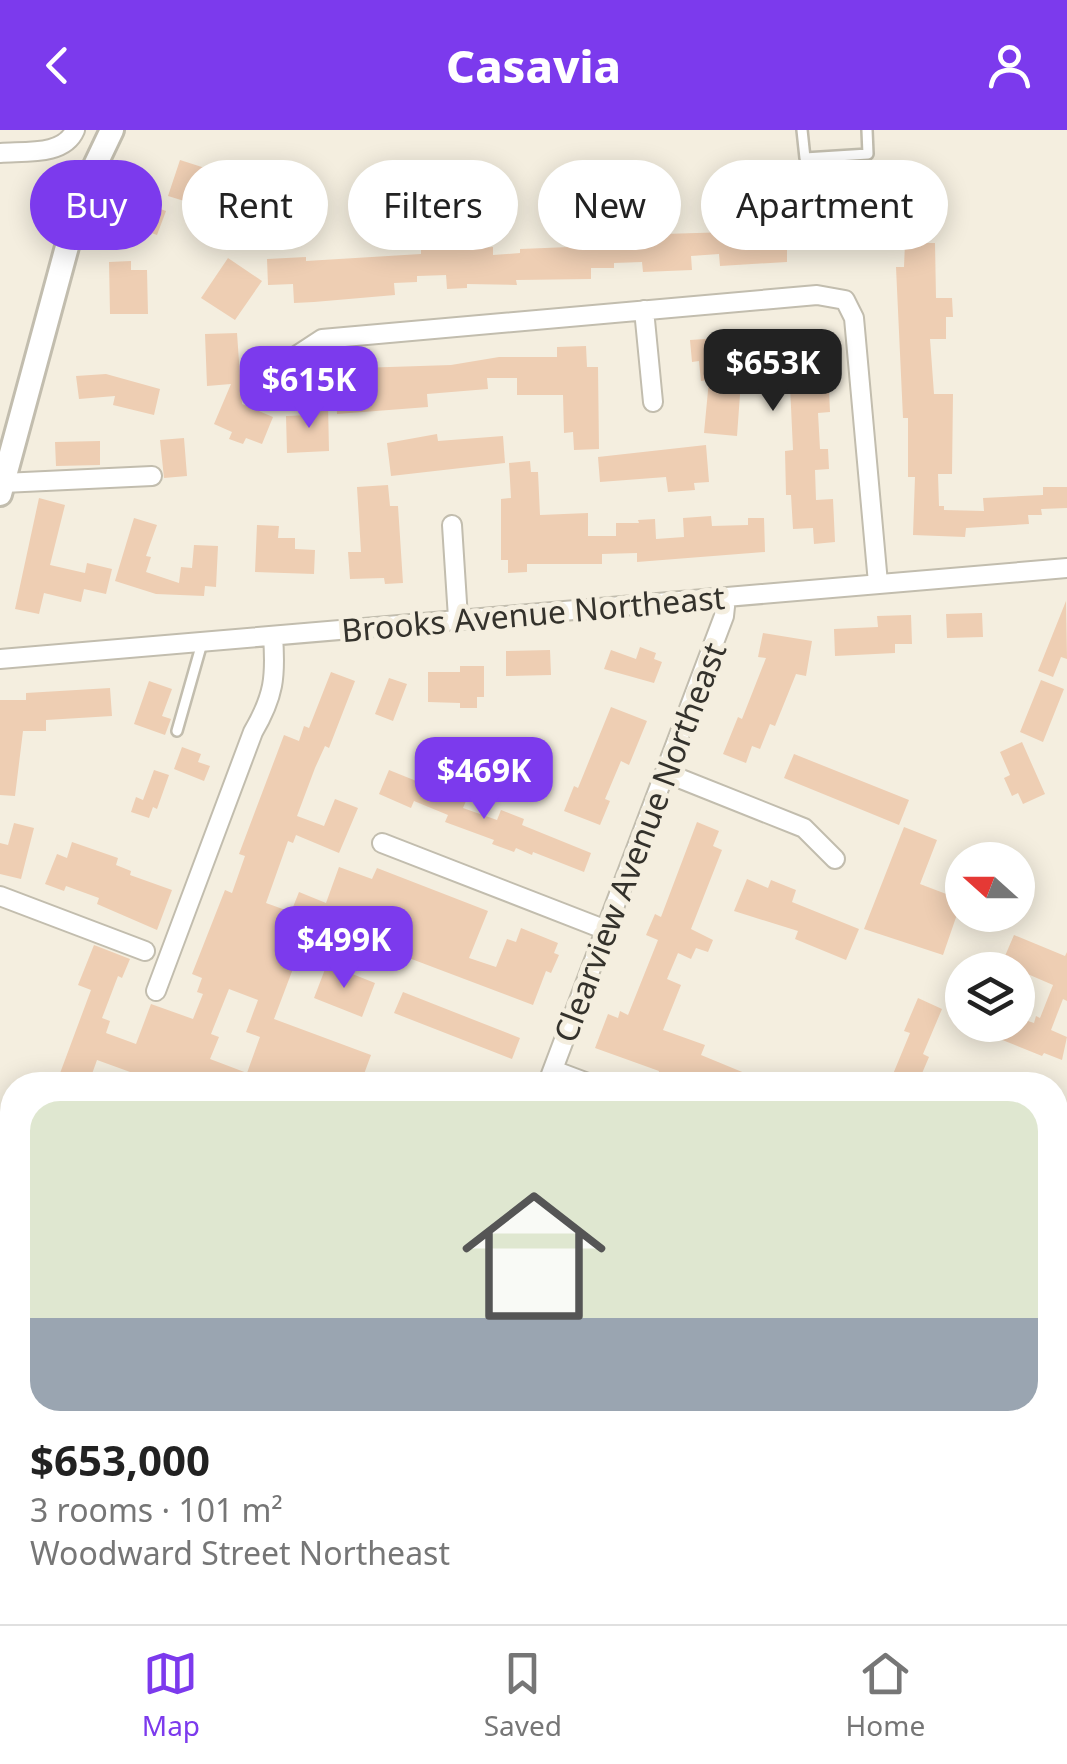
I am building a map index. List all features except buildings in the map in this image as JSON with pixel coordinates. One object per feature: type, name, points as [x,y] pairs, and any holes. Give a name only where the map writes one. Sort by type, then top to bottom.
[{"type":"street","points":[[112,130],[81,195],[2,488],[152,476]]},
{"type":"street","points":[[0,153],[55,148],[73,135]]},
{"type":"street","points":[[292,358],[322,339],[817,295],[845,300],[854,318],[878,583]]},
{"type":"street","points":[[644,310],[653,402]]},
{"type":"street","points":[[452,525],[458,618]]},
{"type":"street","name":"Brooks Avenue Northeast","points":[[0,659],[1067,568]]},
{"type":"street","name":"Clearview Avenue Northeast","points":[[552,1072],[724,616],[726,597]]},
{"type":"street","points":[[156,991],[253,732],[270,699],[275,683],[273,636]]},
{"type":"street","points":[[666,773],[804,828],[836,859]]},
{"type":"street","points":[[382,842],[606,930]]},
{"type":"street","points":[[0,896],[145,951]]},
{"type":"lane","points":[[802,130],[805,158],[868,154],[867,130]]},
{"type":"lane","points":[[177,731],[203,642]]}]
